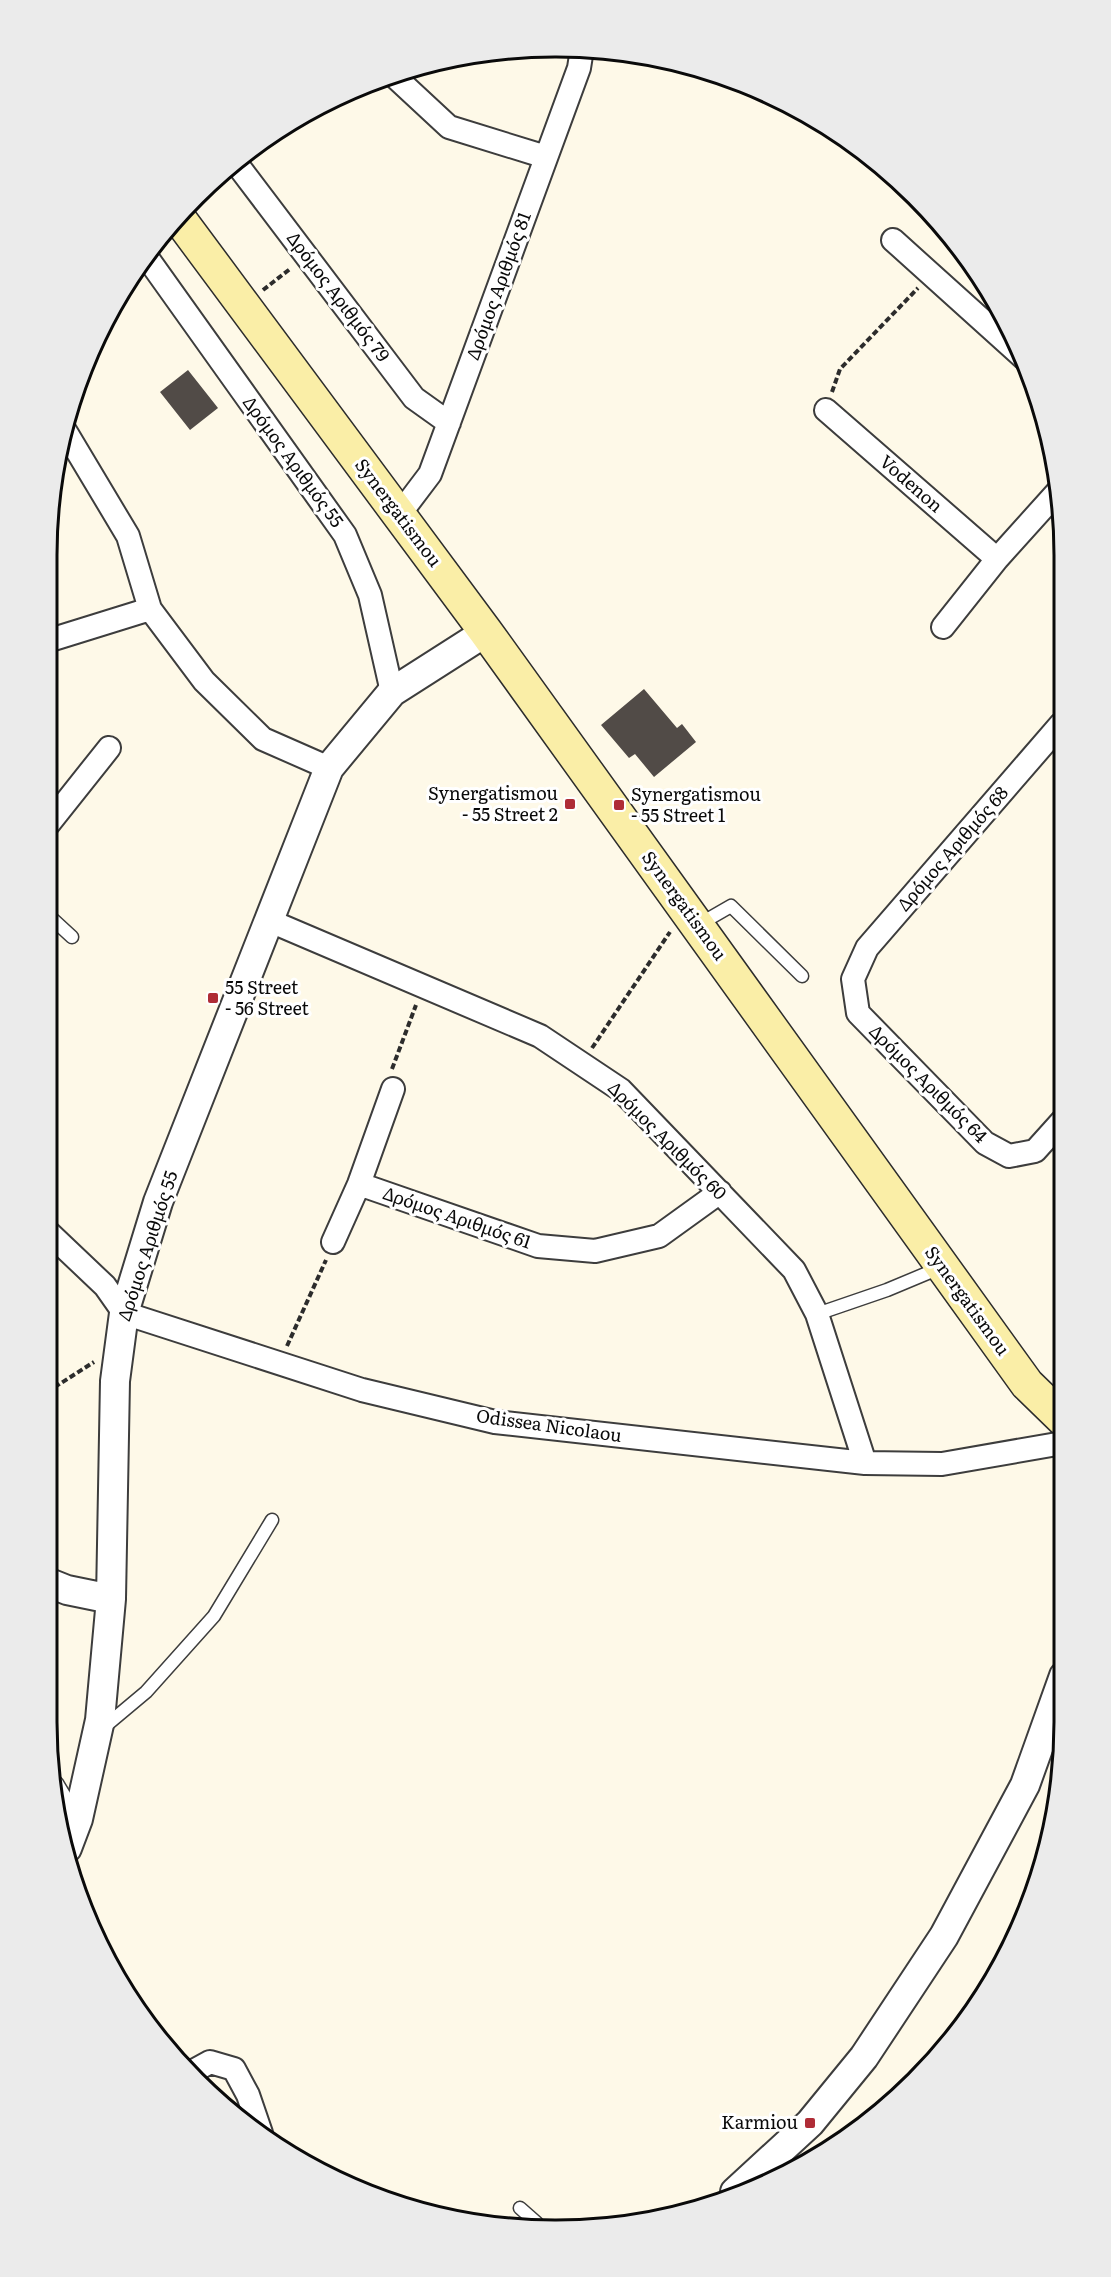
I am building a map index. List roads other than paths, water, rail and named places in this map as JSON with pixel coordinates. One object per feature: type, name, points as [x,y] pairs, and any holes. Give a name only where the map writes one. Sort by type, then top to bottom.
[{"type":"main road","name":"Synergatismou","points":[[183,224],[486,632],[1027,1384],[1054,1410]]},
{"type":"street","name":"Δρόμος Αριθμός 81","points":[[399,515],[430,474],[579,68],[581,58]]},
{"type":"street","points":[[400,82],[449,127],[546,157]]},
{"type":"street","name":"Δρόμος Αριθμός 79","points":[[241,169],[414,398],[449,423]]},
{"type":"street","points":[[893,240],[931,274],[997,324]]},
{"type":"street","name":"Δρόμος Αριθμός 55","points":[[152,264],[345,535],[370,595],[392,692]]},
{"type":"street","name":"Vodenon","points":[[826,410],[997,559]]},
{"type":"street","points":[[71,441],[128,536],[150,609],[204,681],[263,739],[329,768]]},
{"type":"street","points":[[943,627],[997,559],[1051,499]]},
{"type":"street","points":[[57,638],[150,609]]},
{"type":"street","name":"Δρόμος Αριθμός 55","points":[[71,1837],[78,1819],[98,1732],[111,1599],[115,1381],[119,1347],[124,1313],[158,1203],[329,768],[392,692],[486,632]]},
{"type":"street","name":"Δρόμος Αριθμός 68","points":[[853,979],[867,948],[1054,732]]},
{"type":"street","points":[[57,812],[109,748]]},
{"type":"street","name":"Δρόμος Αριθμός 60","points":[[270,921],[540,1036],[621,1090],[795,1270],[817,1314],[865,1463]]},
{"type":"street","name":"Δρόμος Αριθμός 64","points":[[853,979],[858,1013],[985,1143],[1009,1156],[1035,1151],[1054,1130]]},
{"type":"street","points":[[333,1242],[359,1184],[393,1089]]},
{"type":"street","name":"Δρόμος Αριθμός 61","points":[[359,1184],[537,1246],[595,1251],[659,1236],[720,1192]]},
{"type":"street","points":[[57,1241],[105,1286],[124,1313]]},
{"type":"street","name":"Odissea Nicolaou","points":[[124,1313],[362,1390],[495,1422],[865,1463],[942,1464],[1054,1445]]},
{"type":"street","points":[[57,1586],[111,1599]]},
{"type":"street","points":[[749,2181],[810,2123],[864,2057],[944,1935],[1025,1785],[1054,1704]]},
{"type":"street","points":[[198,2069],[210,2062],[234,2069],[248,2095],[257,2120]]},
{"type":"lane","points":[[691,917],[731,906],[802,976]]},
{"type":"lane","points":[[57,924],[72,937]]},
{"type":"lane","points":[[817,1314],[887,1290],[943,1267]]},
{"type":"lane","points":[[98,1732],[146,1692],[214,1616],[272,1520]]},
{"type":"lane","points":[[62,1792],[78,1819]]},
{"type":"lane","points":[[520,2208],[533,2219]]},
{"type":"place","name":"Synergatismou - 55 Street 2","points":[[570,804]]},
{"type":"place","name":"Synergatismou - 55 Street 1","points":[[619,805]]},
{"type":"place","name":"55 Street - 56 Street","points":[[213,998]]},
{"type":"place","name":"Karmiou","points":[[810,2123]]}]
